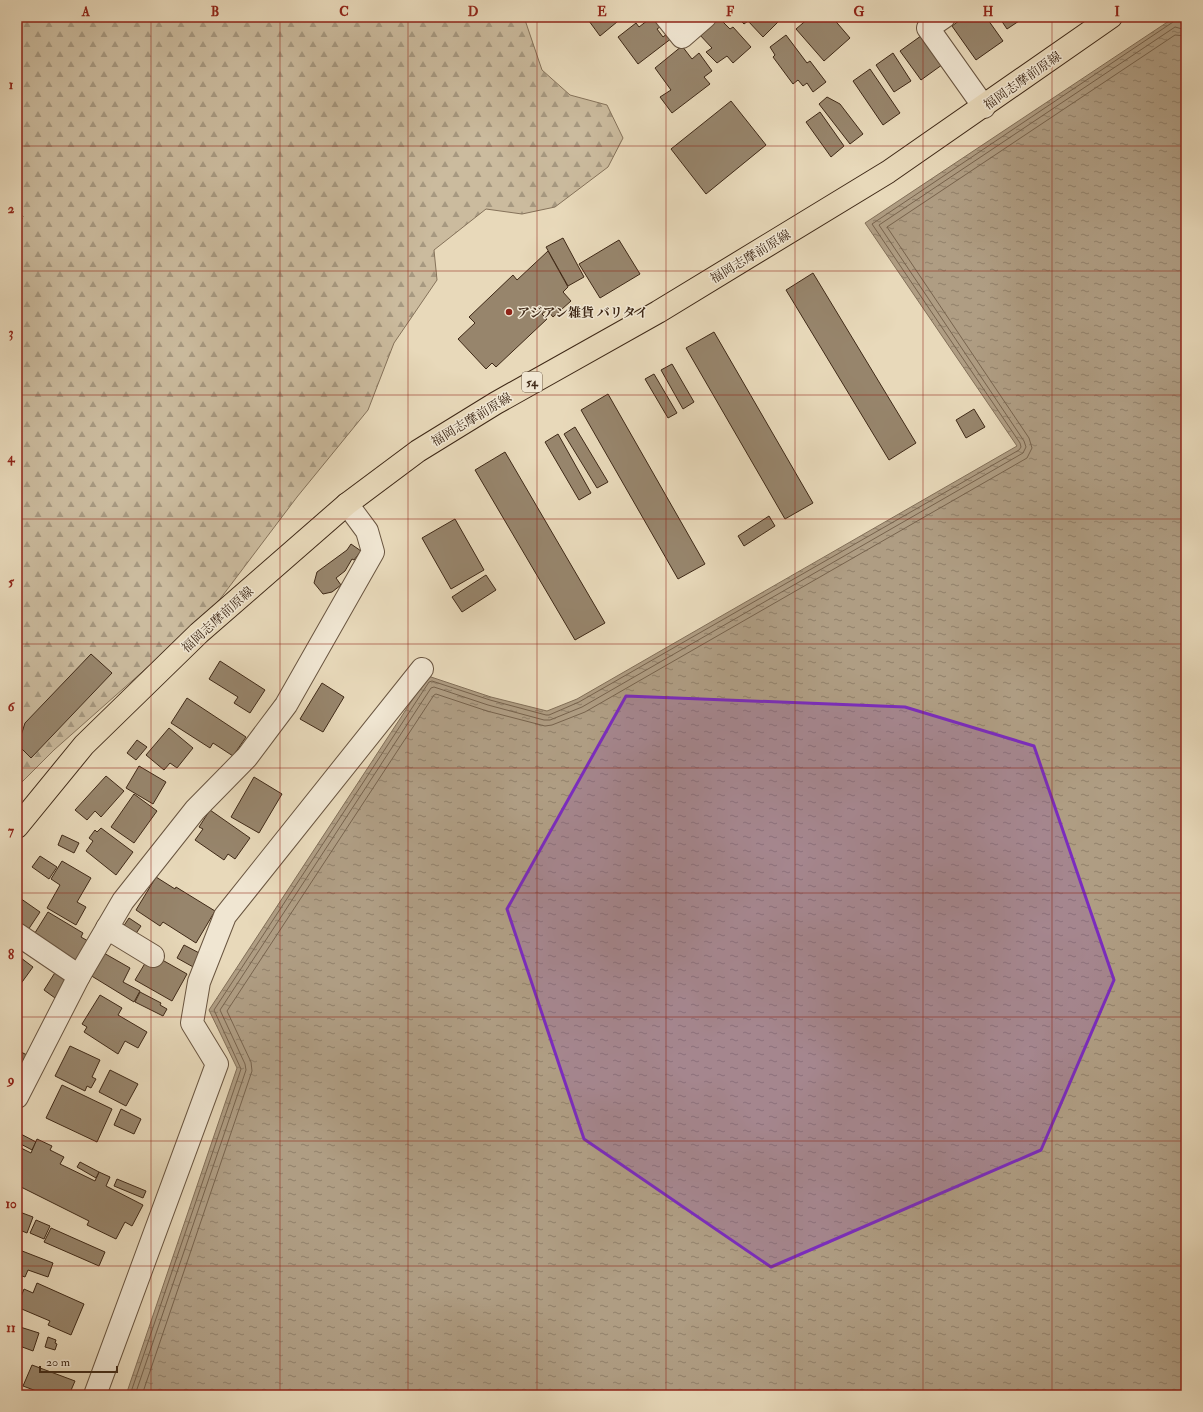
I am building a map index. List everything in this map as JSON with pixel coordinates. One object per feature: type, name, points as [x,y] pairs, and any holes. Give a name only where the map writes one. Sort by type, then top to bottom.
[{"type":"main road","name":"福岡志摩前原線","points":[[17,827],[84,745],[199,633],[347,504],[418,451],[496,403],[658,312],[868,185],[1111,17]]},
{"type":"street","points":[[666,17],[682,37],[705,17]]},
{"type":"street","points":[[944,17],[928,28],[984,106]]},
{"type":"street","points":[[17,1097],[79,976],[123,901],[195,810],[247,757],[286,705],[373,552],[367,531],[347,504]]},
{"type":"street","points":[[95,1395],[217,1064],[192,1023],[199,982],[225,916],[422,669]]},
{"type":"street","points":[[107,928],[153,956]]},
{"type":"street","points":[[17,934],[79,976]]},
{"type":"path","points":[[17,223],[23,216]]},
{"type":"highlighted area","points":[[626,696],[905,707],[1034,746],[1114,980],[1041,1150],[771,1267],[584,1139],[507,909]]},
{"type":"green space","points":[[17,17],[524,17],[542,70],[570,95],[607,105],[623,138],[608,167],[555,207],[522,214],[486,209],[434,250],[437,280],[394,343],[368,410],[297,497],[211,611],[54,750],[17,787]]},
{"type":"water","points":[[1175,17],[1182,17],[1186,24],[1186,1395],[126,1395],[237,1068],[209,1010],[428,676],[491,697],[547,711],[577,699],[1017,446],[865,223]]},
{"type":"building","points":[[594,17],[623,17],[600,36],[589,21]]},
{"type":"building","points":[[652,17],[660,27],[657,29],[663,37],[668,33],[672,38],[638,64],[618,37],[636,23],[639,27]]},
{"type":"building","points":[[718,17],[730,29],[733,27],[751,47],[733,63],[727,56],[717,63],[706,52],[712,48],[699,34]]},
{"type":"building","points":[[737,17],[783,17],[763,37],[748,21],[744,24]]},
{"type":"building","points":[[810,17],[832,17],[850,38],[824,61],[796,29]]},
{"type":"building","points":[[964,17],[986,17],[1003,41],[976,60],[952,26]]},
{"type":"building","points":[[999,17],[1021,17],[1022,19],[1007,29]]},
{"type":"building","points":[[925,33],[946,62],[921,80],[900,51]]},
{"type":"building","points":[[786,35],[807,63],[810,61],[826,82],[813,92],[807,83],[803,86],[798,80],[793,84],[773,57],[775,55],[770,47]]},
{"type":"building","points":[[682,46],[692,59],[699,53],[712,71],[704,77],[710,84],[672,113],[660,97],[671,90],[655,68]]},
{"type":"building","points":[[893,53],[911,81],[894,92],[876,65]]},
{"type":"building","points":[[870,69],[900,113],[883,125],[853,81]]},
{"type":"building","points":[[827,97],[840,104],[863,134],[850,144],[819,104]]},
{"type":"building","points":[[731,101],[766,145],[706,194],[671,149]]},
{"type":"building","points":[[820,112],[844,146],[831,157],[806,122]]},
{"type":"building","points":[[563,238],[584,277],[568,286],[546,247]]},
{"type":"building","points":[[619,240],[640,274],[600,298],[579,264]]},
{"type":"building","name":"アジアン雑貨 バリタイ","points":[[548,251],[568,287],[563,292],[571,301],[553,317],[547,310],[542,314],[547,319],[496,367],[492,363],[486,369],[458,339],[475,323],[469,317],[513,275],[517,280]]},
{"type":"building","points":[[813,273],[916,443],[889,460],[786,290]]},
{"type":"building","points":[[714,332],[813,503],[785,519],[686,348]]},
{"type":"building","points":[[672,364],[694,402],[683,409],[661,370]]},
{"type":"building","points":[[654,374],[677,413],[668,418],[645,379]]},
{"type":"building","points":[[608,394],[705,564],[678,579],[581,410]]},
{"type":"building","points":[[974,409],[985,427],[966,438],[956,420]]},
{"type":"building","points":[[575,427],[608,482],[597,488],[564,434]]},
{"type":"building","points":[[558,434],[591,493],[579,500],[545,442]]},
{"type":"building","points":[[505,452],[605,623],[575,640],[475,470]]},
{"type":"building","points":[[769,516],[775,526],[744,546],[738,536]]},
{"type":"building","points":[[455,519],[484,570],[451,589],[422,538]]},
{"type":"building","points":[[351,544],[361,551],[354,560],[352,559],[345,571],[336,578],[341,585],[332,592],[323,594],[314,583],[317,572],[347,550]]},
{"type":"building","points":[[486,575],[496,590],[462,612],[452,597]]},
{"type":"building","points":[[91,654],[112,673],[31,758],[18,745],[25,723]]},
{"type":"building","points":[[220,661],[265,690],[250,713],[234,703],[238,697],[209,679]]},
{"type":"building","points":[[322,683],[344,697],[323,732],[300,719]]},
{"type":"building","points":[[187,698],[246,737],[233,756],[213,743],[210,748],[171,723]]},
{"type":"building","points":[[169,728],[193,748],[177,768],[170,763],[164,770],[146,755]]},
{"type":"building","points":[[137,740],[147,747],[136,760],[127,753]]},
{"type":"building","points":[[139,766],[166,782],[153,804],[126,788]]},
{"type":"building","points":[[106,776],[124,791],[101,817],[95,811],[87,820],[75,810]]},
{"type":"building","points":[[254,777],[282,794],[259,833],[231,817]]},
{"type":"building","points":[[134,794],[157,811],[134,843],[111,827]]},
{"type":"building","points":[[210,810],[250,838],[235,859],[228,854],[224,860],[195,840],[203,829],[199,827]]},
{"type":"building","points":[[101,828],[133,852],[116,875],[86,851],[93,841],[89,838],[95,830],[97,832]]},
{"type":"building","points":[[62,835],[79,843],[74,853],[58,845]]},
{"type":"building","points":[[40,856],[57,867],[49,879],[32,867]]},
{"type":"building","points":[[62,861],[91,878],[77,902],[86,907],[76,925],[47,908],[60,885],[51,879]]},
{"type":"building","points":[[156,877],[175,889],[176,887],[215,911],[196,943],[163,922],[160,926],[136,910]]},
{"type":"building","points":[[17,896],[40,912],[28,930],[17,922]]},
{"type":"building","points":[[48,912],[83,933],[81,937],[88,941],[75,961],[33,936]]},
{"type":"building","points":[[129,918],[141,926],[135,935],[123,927]]},
{"type":"building","points":[[184,945],[203,955],[195,968],[177,958]]},
{"type":"building","points":[[102,952],[130,968],[123,982],[140,991],[134,1002],[90,975]]},
{"type":"building","points":[[17,955],[33,967],[17,989]]},
{"type":"building","points":[[157,957],[187,974],[172,1001],[135,980],[147,960]]},
{"type":"building","points":[[56,971],[68,978],[55,998],[44,990]]},
{"type":"building","points":[[140,992],[161,1003],[160,1005],[167,1009],[163,1016],[135,1002]]},
{"type":"building","points":[[100,995],[122,1008],[118,1015],[147,1032],[138,1048],[125,1041],[118,1054],[84,1032],[87,1027],[82,1024]]},
{"type":"building","points":[[70,1046],[100,1060],[92,1077],[96,1079],[91,1088],[87,1086],[85,1091],[55,1076]]},
{"type":"building","points":[[17,1050],[27,1055],[17,1073]]},
{"type":"building","points":[[110,1070],[138,1084],[126,1106],[99,1092]]},
{"type":"building","points":[[62,1085],[112,1109],[97,1142],[46,1118]]},
{"type":"building","points":[[121,1109],[141,1119],[134,1134],[114,1125]]},
{"type":"building","points":[[17,1132],[36,1142],[32,1150],[17,1142]]},
{"type":"building","points":[[37,1139],[52,1146],[50,1150],[64,1157],[60,1164],[95,1181],[99,1172],[110,1177],[106,1186],[143,1205],[132,1226],[125,1222],[116,1239],[87,1225],[89,1221],[17,1185],[17,1146],[31,1153]]},
{"type":"building","points":[[80,1162],[99,1172],[96,1178],[77,1167]]},
{"type":"building","points":[[117,1179],[146,1191],[143,1198],[114,1186]]},
{"type":"building","points":[[17,1211],[33,1217],[27,1233],[17,1229]]},
{"type":"building","points":[[36,1220],[50,1226],[44,1239],[30,1233]]},
{"type":"building","points":[[51,1228],[105,1252],[99,1266],[44,1242]]},
{"type":"building","points":[[17,1249],[53,1263],[48,1277],[28,1270],[25,1277],[17,1274]]},
{"type":"building","points":[[37,1283],[84,1304],[71,1335],[48,1325],[50,1321],[17,1307],[24,1289],[33,1293]]},
{"type":"building","points":[[17,1326],[39,1333],[33,1351],[17,1345]]},
{"type":"building","points":[[48,1337],[56,1340],[55,1343],[57,1344],[55,1350],[45,1347]]},
{"type":"building","points":[[32,1365],[75,1381],[69,1395],[47,1395],[23,1386]]},
{"type":"place","name":"アジアン雑貨 バリタイ","points":[[509,312]]}]
